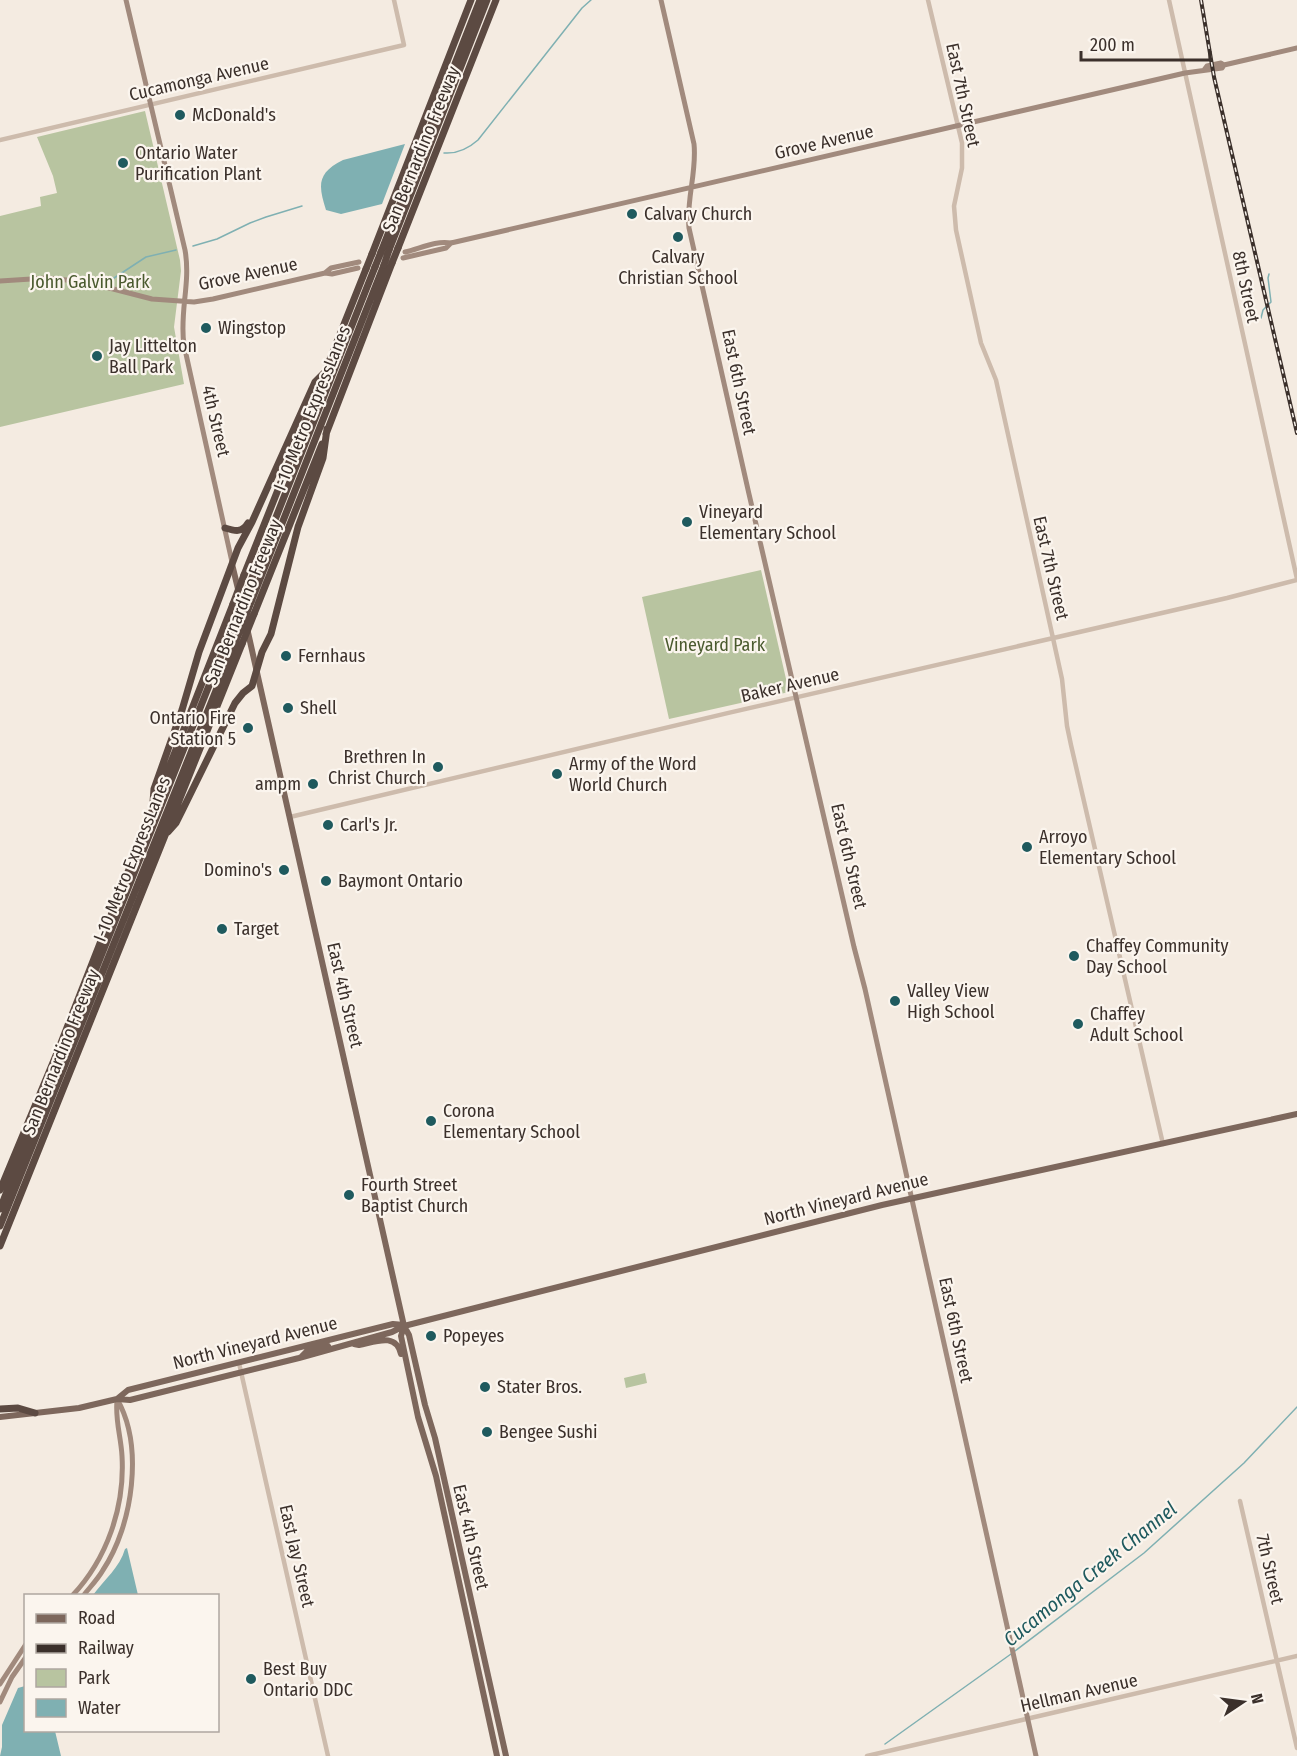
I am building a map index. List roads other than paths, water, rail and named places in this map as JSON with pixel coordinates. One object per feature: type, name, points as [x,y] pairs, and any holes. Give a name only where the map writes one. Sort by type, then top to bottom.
[{"type":"highway","name":"San Bernardino Freeway","points":[[0,1190],[59,1048],[244,575],[327,370],[361,266],[372,254],[471,0]]},
{"type":"highway","name":"I-10 Metro ExpressLanes","points":[[0,1226],[240,631],[384,265],[385,251],[480,0]]},
{"type":"highway","name":"I-10 Metro ExpressLanes","points":[[0,1209],[375,267],[385,251],[487,0]]},
{"type":"highway","name":"San Bernardino Freeway","points":[[0,1246],[254,614],[494,0]]},
{"type":"highway","points":[[474,33],[494,0]]},
{"type":"highway","points":[[153,808],[154,789],[177,726],[199,652],[232,564],[315,382],[327,370]]},
{"type":"highway","points":[[164,837],[176,823],[236,703],[252,686],[258,671],[262,652],[275,621],[298,527],[323,458],[327,429]]},
{"type":"highway","points":[[225,528],[235,531],[244,529],[256,510]]},
{"type":"highway","points":[[0,1409],[18,1408],[35,1413]]},
{"type":"main road","name":"4th Street","points":[[126,0],[185,247],[188,276],[182,327],[183,345],[258,671]]},
{"type":"main road","name":"East 6th Street","points":[[661,0],[694,144],[688,213],[689,228],[854,947],[866,988],[1036,1756]]},
{"type":"main road","name":"Grove Avenue","points":[[404,255],[446,248],[451,243],[1204,70],[1207,66],[1221,63],[1224,65],[1297,48]]},
{"type":"main road","name":"Grove Avenue","points":[[0,281],[47,278],[86,282],[152,299],[185,302],[213,299],[361,266]]},
{"type":"main road","name":"East 4th Street","points":[[258,671],[404,1326],[409,1335],[435,1438],[506,1756]]},
{"type":"main road","name":"North Vineyard Avenue","points":[[0,1417],[130,1400],[299,1358],[392,1332],[404,1326],[911,1198],[1297,1114]]},
{"type":"main road","name":"North Vineyard Avenue","points":[[117,1400],[128,1390],[393,1324],[404,1326]]},
{"type":"main road","name":"East 4th Street","points":[[404,1326],[401,1336],[417,1411],[436,1476],[497,1756]]},
{"type":"main road","points":[[299,1358],[306,1352],[332,1344],[338,1338]]},
{"type":"main road","points":[[351,1343],[359,1345],[390,1339],[395,1342],[399,1348],[412,1403],[417,1411]]},
{"type":"main road","points":[[74,1594],[103,1550],[117,1514],[122,1473],[120,1439],[115,1414],[117,1400]]},
{"type":"main road","points":[[85,1594],[105,1568],[128,1506],[132,1456],[124,1412],[117,1400]]},
{"type":"main road","points":[[0,1683],[24,1647]]},
{"type":"main road","points":[[0,1702],[12,1677],[24,1660]]},
{"type":"street","name":"Cucamonga Avenue","points":[[0,140],[404,45],[393,0]]},
{"type":"street","name":"East 7th Street","points":[[928,0],[963,156],[954,206],[956,230],[981,343],[996,380],[1066,699],[1067,726],[1163,1144]]},
{"type":"street","name":"8th Street","points":[[1169,0],[1297,579]]},
{"type":"street","name":"Baker Avenue","points":[[290,817],[543,755],[1227,598],[1297,579]]},
{"type":"street","name":"East Jay Street","points":[[239,1363],[328,1756]]},
{"type":"street","name":"7th Street","points":[[1240,1501],[1297,1748]]},
{"type":"street","name":"Hellman Avenue","points":[[867,1756],[1297,1656]]},
{"type":"water","points":[[405,144],[382,204],[341,214],[326,210],[321,187],[328,170],[343,160]]},
{"type":"water","points":[[127,1548],[138,1594],[94,1594],[116,1568]]},
{"type":"water","points":[[24,1686],[24,1732],[55,1732],[61,1756],[0,1756],[2,1725],[18,1688]]},
{"type":"waterway","points":[[444,153],[462,150],[478,140],[582,8],[591,0]]},
{"type":"waterway","points":[[193,246],[217,239],[266,217],[302,206]]},
{"type":"waterway","points":[[111,280],[146,257],[176,250]]},
{"type":"waterway","points":[[1261,318],[1263,310],[1271,302],[1269,274]]},
{"type":"waterway","name":"Cucamonga Creek Channel","points":[[1015,1651],[1144,1553],[1244,1463],[1297,1407]]},
{"type":"waterway","name":"Cucamonga Creek Channel","points":[[885,1744],[1011,1654]]},
{"type":"railway","points":[[1201,0],[1214,77],[1297,433]]},
{"type":"place","name":"McDonald's","points":[[180,115]]},
{"type":"place","name":"Ontario Water Purification Plant","points":[[123,163]]},
{"type":"place","name":"Calvary Church","points":[[632,214]]},
{"type":"place","name":"Calvary Christian School","points":[[678,237]]},
{"type":"place","name":"Wingstop","points":[[206,328]]},
{"type":"place","name":"Jay Littelton Ball Park","points":[[97,356]]},
{"type":"place","name":"Vineyard Elementary School","points":[[687,522]]},
{"type":"place","name":"Fernhaus","points":[[286,656]]},
{"type":"place","name":"Shell","points":[[288,708]]},
{"type":"place","name":"Ontario Fire Station 5","points":[[248,728]]},
{"type":"place","name":"Brethren In Christ Church","points":[[438,767]]},
{"type":"place","name":"Army of the Word World Church","points":[[557,774]]},
{"type":"place","name":"ampm","points":[[313,784]]},
{"type":"place","name":"Carl's Jr.","points":[[328,825]]},
{"type":"place","name":"Arroyo Elementary School","points":[[1027,847]]},
{"type":"place","name":"Domino's","points":[[284,870]]},
{"type":"place","name":"Baymont Ontario","points":[[326,881]]},
{"type":"place","name":"Target","points":[[222,929]]},
{"type":"place","name":"Chaffey Community Day School","points":[[1074,956]]},
{"type":"place","name":"Valley View High School","points":[[895,1001]]},
{"type":"place","name":"Chaffey Adult School","points":[[1078,1024]]},
{"type":"place","name":"Corona Elementary School","points":[[431,1121]]},
{"type":"place","name":"Fourth Street Baptist Church","points":[[349,1195]]},
{"type":"place","name":"Popeyes","points":[[431,1336]]},
{"type":"place","name":"Stater Bros.","points":[[485,1387]]},
{"type":"place","name":"Bengee Sushi","points":[[487,1432]]},
{"type":"place","name":"Best Buy Ontario DDC","points":[[251,1679]]},
{"type":"park label","name":"John Galvin Park","points":[[90,282]]},
{"type":"park label","name":"Vineyard Park","points":[[715,645]]}]
